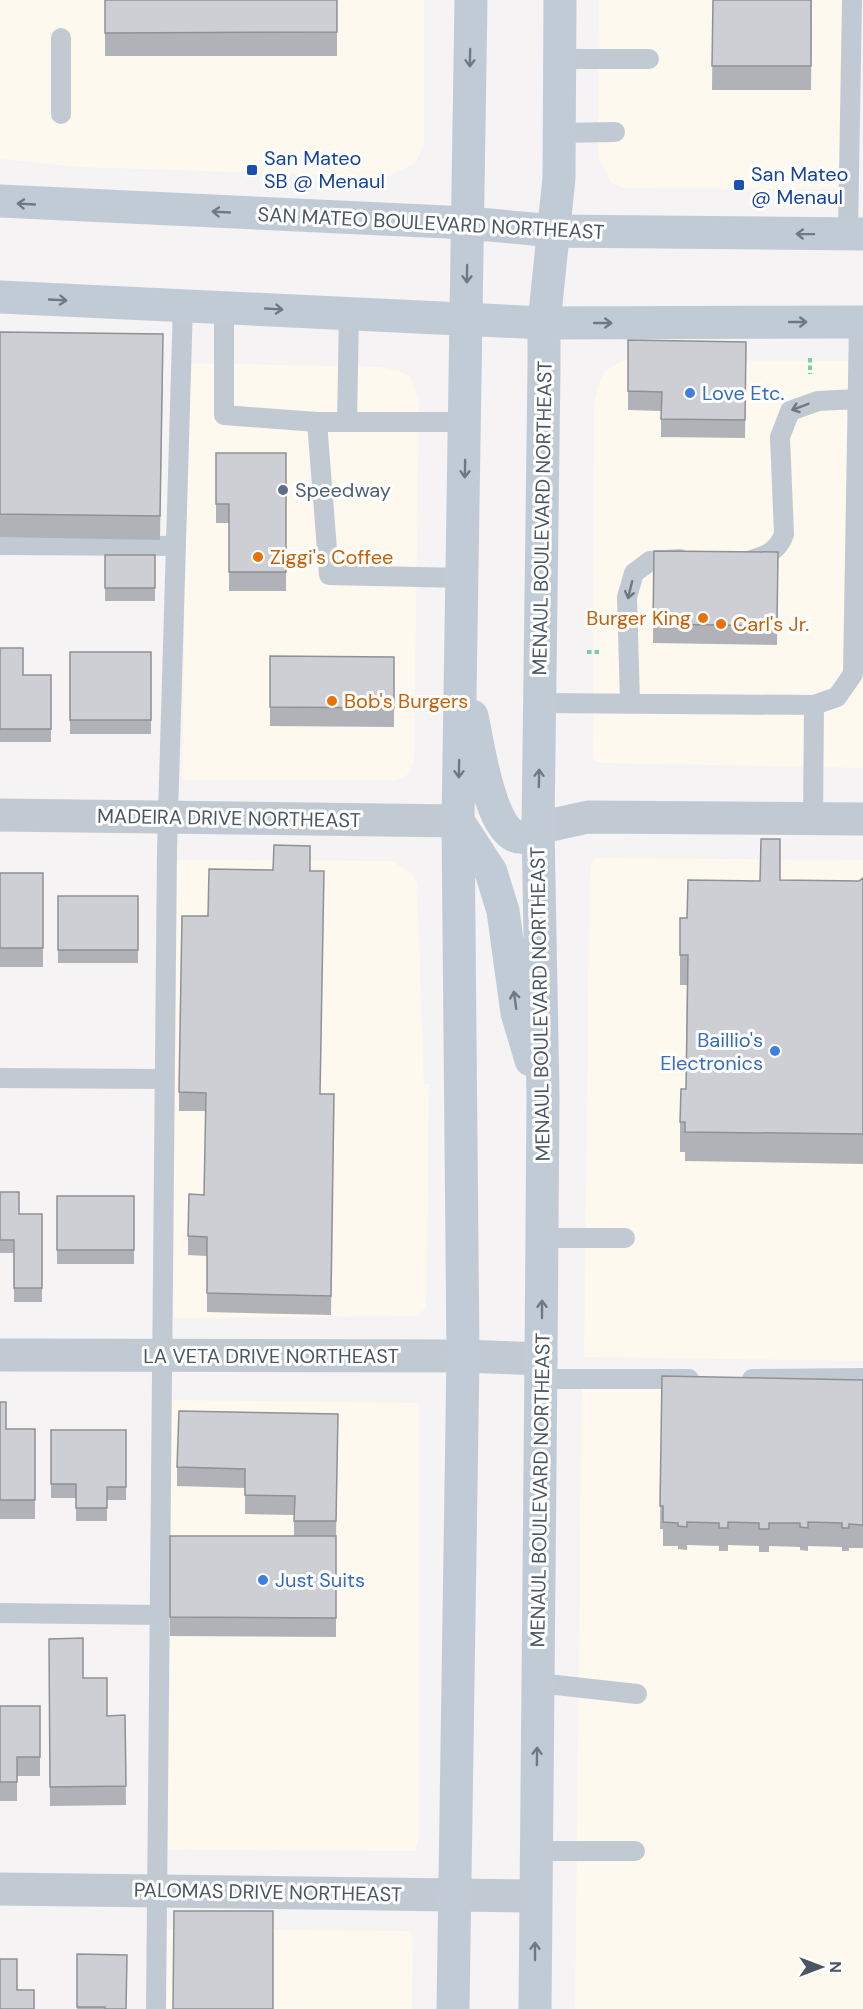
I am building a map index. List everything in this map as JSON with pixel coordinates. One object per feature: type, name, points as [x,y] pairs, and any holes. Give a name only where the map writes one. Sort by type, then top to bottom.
[{"type":"main road","points":[[453,2009],[463,1356],[458,821],[471,0]]},
{"type":"main road","name":"MENAUL BOULEVARD NORTHEAST","points":[[535,2009],[543,1096],[538,828],[544,323],[554,231],[559,133],[560,0]]},
{"type":"main road","name":"SAN MATEO BOULEVARD NORTHEAST","points":[[0,201],[468,223],[554,231],[856,234]]},
{"type":"main road","points":[[0,297],[544,323],[861,322]]},
{"type":"main road","points":[[462,670],[498,818],[509,834],[519,838],[531,836],[538,828]]},
{"type":"main road","points":[[458,821],[491,872],[503,911],[517,1013],[543,1096]]},
{"type":"street","name":"MADEIRA DRIVE NORTHEAST","points":[[0,814],[458,821]]},
{"type":"street","points":[[538,828],[588,817],[863,819]]},
{"type":"street","name":"LA VETA DRIVE NORTHEAST","points":[[0,1355],[463,1356],[541,1369]]},
{"type":"street","name":"PALOMAS DRIVE NORTHEAST","points":[[0,1889],[535,1896]]},
{"type":"lane","points":[[855,3],[856,234]]},
{"type":"lane","points":[[61,38],[61,114]]},
{"type":"lane","points":[[559,59],[649,59]]},
{"type":"lane","points":[[559,133],[615,132]]},
{"type":"lane","points":[[156,2009],[168,817],[183,304]]},
{"type":"lane","points":[[224,307],[225,416],[317,422],[466,422]]},
{"type":"lane","points":[[347,422],[349,313]]},
{"type":"lane","points":[[540,703],[814,705],[837,697],[854,674],[861,322]]},
{"type":"lane","points":[[734,561],[744,562],[767,555],[780,545],[784,534],[780,438],[790,411],[818,401],[858,399]]},
{"type":"lane","points":[[317,422],[329,574],[463,578]]},
{"type":"lane","points":[[0,545],[176,546]]},
{"type":"lane","points":[[630,703],[627,597],[634,573],[650,561],[702,560]]},
{"type":"lane","points":[[813,819],[814,705]]},
{"type":"lane","points":[[0,1078],[165,1079]]},
{"type":"lane","points":[[542,1238],[625,1238]]},
{"type":"lane","points":[[541,1369],[711,1379]]},
{"type":"lane","points":[[734,1379],[863,1378]]},
{"type":"lane","points":[[0,1612],[160,1615]]},
{"type":"lane","points":[[538,1683],[637,1694]]},
{"type":"lane","points":[[536,1851],[635,1851]]},
{"type":"shaded area","points":[[0,0],[424,0],[424,143],[421,152],[414,164],[387,177],[79,167],[0,159]]},
{"type":"shaded area","points":[[599,0],[846,0],[847,189],[622,188],[611,182],[598,157]]},
{"type":"shaded area","points":[[624,360],[863,361],[863,768],[603,763],[593,760],[594,403],[605,371]]},
{"type":"shaded area","points":[[186,363],[381,367],[400,371],[410,377],[419,398],[414,761],[409,774],[396,780],[183,780]]},
{"type":"shaded area","points":[[596,858],[863,860],[863,1361],[584,1357],[590,866]]},
{"type":"shaded area","points":[[174,860],[392,861],[412,874],[417,884],[424,1084],[429,1084],[426,1308],[417,1316],[174,1318]]},
{"type":"shaded area","points":[[582,1386],[863,1387],[863,2009],[575,2009]]},
{"type":"shaded area","points":[[171,1400],[419,1403],[419,1838],[415,1851],[167,1850]]},
{"type":"shaded area","points":[[167,1929],[410,1931],[413,1939],[412,2009],[166,2009]]},
{"type":"building","points":[[105,0],[337,0],[337,32],[105,33]]},
{"type":"building","points":[[713,0],[811,0],[811,66],[712,66]]},
{"type":"building","points":[[0,332],[163,334],[160,516],[0,514]]},
{"type":"building","points":[[628,340],[746,342],[745,420],[661,419],[662,392],[628,391]]},
{"type":"building","name":"Ziggi's Coffee","points":[[216,453],[286,453],[286,572],[229,572],[229,504],[216,504]]},
{"type":"building","points":[[654,551],[778,552],[777,626],[653,624]]},
{"type":"building","points":[[105,555],[155,555],[155,588],[105,588]]},
{"type":"building","points":[[0,648],[23,648],[23,675],[51,675],[51,729],[0,729]]},
{"type":"building","points":[[70,652],[151,652],[151,720],[70,720]]},
{"type":"building","name":"Bob's Burgers","points":[[270,656],[394,657],[394,708],[270,707]]},
{"type":"building","name":"Baillio's Electronics","points":[[761,839],[780,839],[780,880],[859,881],[863,878],[863,1134],[685,1132],[685,1122],[680,1122],[681,1089],[686,1089],[688,955],[680,955],[680,918],[687,918],[688,880],[760,881]]},
{"type":"building","points":[[274,845],[310,846],[310,871],[324,871],[320,1094],[334,1094],[331,1296],[207,1293],[207,1237],[188,1236],[189,1194],[204,1195],[206,1093],[179,1092],[182,916],[208,916],[209,869],[273,870]]},
{"type":"building","points":[[0,873],[43,873],[43,948],[0,948]]},
{"type":"building","points":[[58,896],[138,896],[138,950],[58,950]]},
{"type":"building","points":[[0,1192],[19,1192],[19,1214],[42,1214],[42,1288],[14,1288],[14,1240],[0,1240]]},
{"type":"building","points":[[57,1196],[134,1196],[134,1250],[57,1250]]},
{"type":"building","points":[[662,1376],[863,1380],[863,1525],[849,1524],[849,1528],[842,1528],[842,1523],[808,1522],[808,1528],[800,1527],[800,1523],[769,1523],[769,1529],[759,1529],[759,1523],[728,1522],[728,1528],[719,1528],[719,1523],[687,1522],[687,1527],[678,1526],[678,1523],[663,1522],[663,1506],[660,1506]]},
{"type":"building","points":[[0,1402],[6,1402],[6,1429],[35,1429],[35,1500],[0,1500]]},
{"type":"building","points":[[179,1411],[338,1414],[336,1521],[294,1521],[295,1496],[245,1495],[245,1469],[177,1467]]},
{"type":"building","points":[[51,1430],[126,1430],[126,1487],[107,1487],[107,1508],[76,1508],[76,1484],[51,1484]]},
{"type":"building","points":[[170,1536],[336,1536],[336,1618],[170,1617]]},
{"type":"building","points":[[83,1638],[83,1678],[107,1678],[107,1716],[125,1715],[126,1786],[50,1787],[49,1639]]},
{"type":"building","points":[[0,1706],[40,1706],[40,1757],[17,1757],[17,1782],[0,1782]]},
{"type":"building","points":[[174,1911],[273,1911],[273,2009],[173,2009]]},
{"type":"building","points":[[77,1954],[127,1955],[126,2009],[77,2007]]},
{"type":"building","points":[[0,1959],[17,1959],[17,1990],[34,1990],[34,2009],[0,2009]]},
{"type":"place","name":"San Mateo SB @ Menaul","points":[[252,170]]},
{"type":"place","name":"San Mateo @ Menaul","points":[[739,185]]},
{"type":"place","name":"Love Etc.","points":[[690,393]]},
{"type":"place","name":"Speedway","points":[[283,490]]},
{"type":"place","name":"Ziggi's Coffee","points":[[258,557]]},
{"type":"place","name":"Burger King","points":[[703,618]]},
{"type":"place","name":"Carl's Jr.","points":[[721,624]]},
{"type":"place","name":"Bob's Burgers","points":[[332,701]]},
{"type":"place","name":"Baillio's Electronics","points":[[775,1051]]},
{"type":"place","name":"Just Suits","points":[[263,1580]]}]
